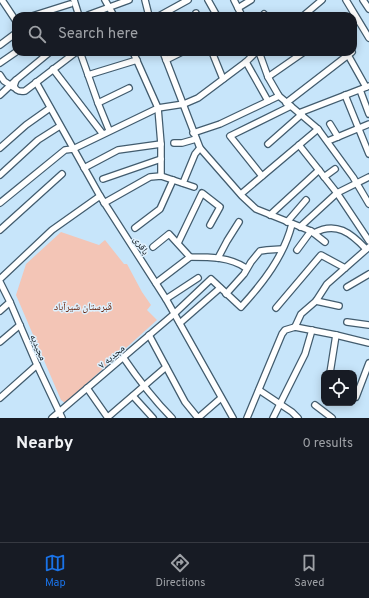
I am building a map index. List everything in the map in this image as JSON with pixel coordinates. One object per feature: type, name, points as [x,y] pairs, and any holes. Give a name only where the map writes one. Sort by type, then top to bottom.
[{"type":"street","points":[[2,0],[12,14]]},
{"type":"street","points":[[106,0],[108,8],[111,12]]},
{"type":"street","points":[[97,12],[129,0]]},
{"type":"street","points":[[145,0],[148,12]]},
{"type":"street","points":[[164,12],[178,2],[188,0]]},
{"type":"street","points":[[208,0],[215,12]]},
{"type":"street","points":[[234,0],[240,12]]},
{"type":"street","points":[[238,8],[251,0]]},
{"type":"street","points":[[307,12],[322,0]]},
{"type":"street","points":[[346,0],[352,12]]},
{"type":"street","points":[[363,0],[369,9]]},
{"type":"street","points":[[43,12],[72,2],[77,12]]},
{"type":"street","points":[[357,20],[369,38]]},
{"type":"street","points":[[0,45],[12,36]]},
{"type":"street","points":[[0,63],[12,55]]},
{"type":"street","points":[[0,95],[13,87],[16,80],[45,56]]},
{"type":"street","points":[[0,75],[4,81],[19,92],[22,92],[71,56]]},
{"type":"street","points":[[81,56],[98,103],[110,130]]},
{"type":"street","points":[[135,56],[158,108],[161,144],[161,176]]},
{"type":"street","points":[[164,56],[200,148],[256,209],[312,232],[325,242]]},
{"type":"street","points":[[166,60],[174,56]]},
{"type":"street","points":[[214,56],[223,79]]},
{"type":"street","points":[[0,203],[66,150],[158,108],[184,104],[198,98],[253,56]]},
{"type":"street","points":[[259,56],[278,96],[318,129],[356,182],[369,204]]},
{"type":"street","points":[[268,77],[298,56]]},
{"type":"street","points":[[262,176],[230,136],[288,105],[348,56]]},
{"type":"street","points":[[354,56],[365,88],[369,114]]},
{"type":"street","points":[[88,75],[137,60]]},
{"type":"street","points":[[246,62],[268,101]]},
{"type":"street","points":[[53,70],[102,133]]},
{"type":"street","name":"باقری","points":[[36,82],[104,203],[156,283],[233,418]]},
{"type":"street","points":[[98,103],[129,88]]},
{"type":"street","points":[[268,144],[300,114],[365,88]]},
{"type":"street","points":[[345,95],[369,154]]},
{"type":"street","points":[[193,133],[220,124],[278,96]]},
{"type":"street","points":[[0,148],[26,125],[50,108]]},
{"type":"street","points":[[330,124],[338,137]]},
{"type":"street","points":[[328,141],[369,124]]},
{"type":"street","points":[[0,175],[38,140],[60,126]]},
{"type":"street","points":[[241,194],[318,129]]},
{"type":"street","points":[[174,143],[182,143],[196,139]]},
{"type":"street","points":[[84,168],[118,150],[161,144]]},
{"type":"street","points":[[298,146],[337,194],[369,241]]},
{"type":"street","points":[[183,183],[195,154],[200,148]]},
{"type":"street","points":[[103,179],[161,159]]},
{"type":"street","points":[[324,177],[335,169]]},
{"type":"street","points":[[270,215],[319,170]]},
{"type":"street","points":[[0,230],[62,174]]},
{"type":"street","points":[[104,203],[150,177],[161,176],[194,187]]},
{"type":"street","points":[[300,227],[337,194],[369,176]]},
{"type":"street","points":[[135,228],[160,209],[173,180]]},
{"type":"street","points":[[178,243],[202,193],[220,208],[210,225]]},
{"type":"street","points":[[0,279],[52,230],[100,196]]},
{"type":"street","points":[[180,323],[220,288],[241,307],[256,291],[270,272],[289,237],[289,223],[306,200]]},
{"type":"street","points":[[218,258],[239,222]]},
{"type":"street","points":[[295,327],[301,314],[316,302],[327,284],[368,248],[350,234],[338,229],[329,228],[312,232],[298,250]]},
{"type":"street","points":[[153,247],[169,234],[190,257]]},
{"type":"street","points":[[226,294],[244,274],[246,268],[260,251],[282,249]]},
{"type":"street","points":[[276,308],[321,255],[346,268]]},
{"type":"street","points":[[156,283],[190,257],[230,260],[246,268]]},
{"type":"street","points":[[347,287],[369,274]]},
{"type":"street","points":[[166,300],[198,278]]},
{"type":"street","name":"مجدیه ۷","points":[[52,418],[174,314],[211,279],[220,288]]},
{"type":"street","name":"مجیدیه","points":[[0,282],[62,418]]},
{"type":"street","points":[[0,310],[10,302]]},
{"type":"street","points":[[316,302],[339,306]]},
{"type":"street","points":[[347,322],[369,325]]},
{"type":"street","points":[[0,342],[20,325]]},
{"type":"street","points":[[247,418],[285,330],[295,327],[369,343]]},
{"type":"street","points":[[273,418],[305,354],[312,330]]},
{"type":"street","points":[[149,335],[185,402],[198,418],[221,398]]},
{"type":"street","points":[[330,370],[336,335]]},
{"type":"street","points":[[123,357],[143,387],[156,403],[172,418]]},
{"type":"street","points":[[357,394],[369,363]]},
{"type":"street","points":[[0,398],[37,365]]},
{"type":"street","points":[[87,388],[108,418],[166,367]]},
{"type":"street","points":[[259,390],[292,412],[298,418]]},
{"type":"street","points":[[133,396],[153,418]]},
{"type":"street","points":[[315,405],[332,418]]},
{"type":"green space","name":"قبرستان شیرآباد","points":[[61,232],[99,245],[105,240],[124,264],[127,264],[151,305],[147,310],[157,320],[65,403],[61,400],[16,295],[26,264]]}]
